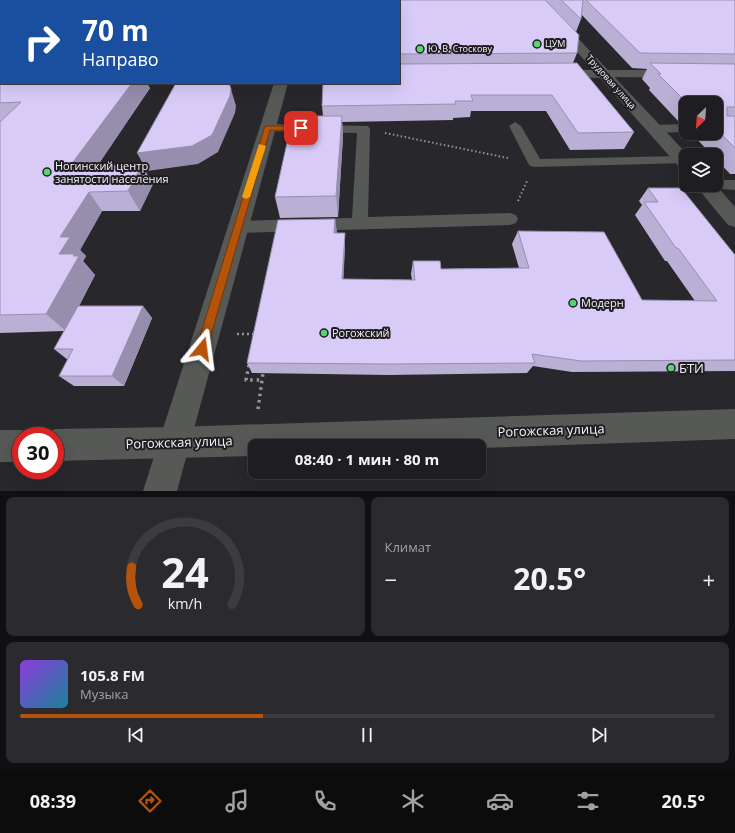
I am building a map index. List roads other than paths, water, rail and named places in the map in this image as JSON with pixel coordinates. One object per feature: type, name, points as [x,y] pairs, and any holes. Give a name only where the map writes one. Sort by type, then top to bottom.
[{"type":"street","name":"Трудовая улица","points":[[536,0],[679,157]]},
{"type":"street","points":[[542,74],[735,74]]},
{"type":"street","points":[[160,491],[237,227],[281,84]]},
{"type":"street","points":[[711,192],[735,220]]},
{"type":"street","name":"Рогожская улица","points":[[64,445],[174,443],[735,424]]},
{"type":"street","points":[[0,446],[12,446]]},
{"type":"lane","points":[[515,126],[535,163],[679,162]]},
{"type":"lane","points":[[268,128],[364,129],[360,222]]},
{"type":"lane","points":[[653,129],[679,128]]},
{"type":"lane","points":[[723,185],[735,185]]},
{"type":"lane","points":[[237,227],[360,222],[510,219]]},
{"type":"place","name":"ЦУМ","points":[[537,44]]},
{"type":"place","name":"Ю. В. Стоскову","points":[[420,49]]},
{"type":"place","name":"Ногинский центр занятости населения","points":[[47,172]]},
{"type":"place","name":"Модерн","points":[[573,303]]},
{"type":"place","name":"Рогожский","points":[[324,333]]},
{"type":"place","name":"БТИ","points":[[671,368]]}]
